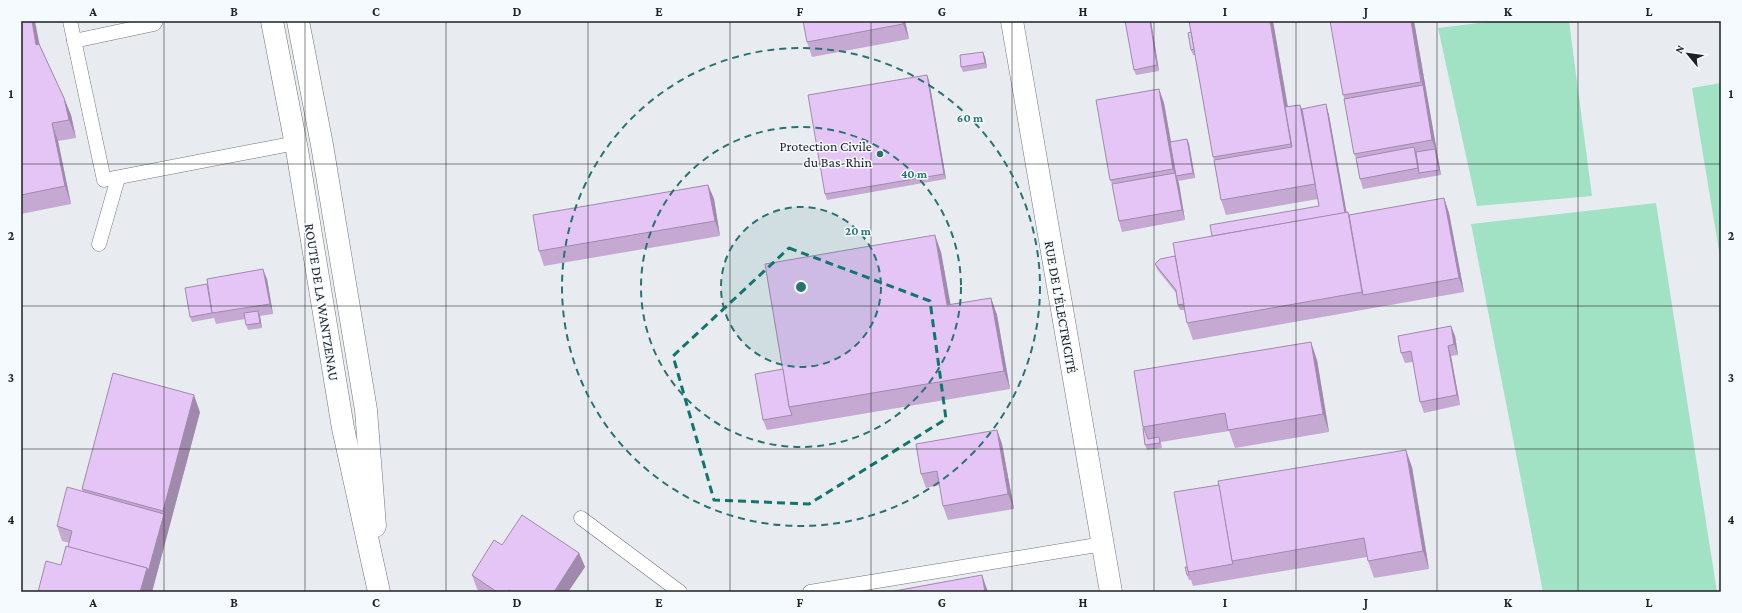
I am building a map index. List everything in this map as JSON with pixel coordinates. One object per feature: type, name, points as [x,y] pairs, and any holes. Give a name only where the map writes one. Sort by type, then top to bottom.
[{"type":"main road","name":"ROUTE DE LA WANTZENAU","points":[[272,21],[296,143],[343,428],[378,587]]},
{"type":"main road","name":"ROUTE DE LA WANTZENAU","points":[[298,21],[322,145],[366,410],[378,587]]},
{"type":"main road","name":"RUE DE L'ÉLECTRICITÉ","points":[[1012,21],[1111,592]]},
{"type":"lane","points":[[70,21],[104,180],[296,143]]},
{"type":"lane","points":[[74,41],[155,23]]},
{"type":"lane","points":[[99,244],[118,178]]},
{"type":"lane","points":[[581,518],[680,592]]},
{"type":"lane","points":[[810,592],[1103,544]]},
{"type":"highlighted area","points":[[789,248],[930,301],[946,419],[809,504],[714,500],[673,356]]},
{"type":"green space","points":[[1495,21],[1569,21],[1592,196],[1477,206],[1438,28]]},
{"type":"green space","points":[[1721,83],[1721,263],[1692,88]]},
{"type":"green space","points":[[1656,203],[1717,592],[1543,592],[1471,224]]},
{"type":"building","points":[[21,21],[32,21],[36,45],[39,44],[64,98],[69,120],[52,123],[65,186],[21,195]]},
{"type":"building","points":[[803,21],[903,21],[903,24],[807,42]]},
{"type":"building","points":[[1125,21],[1150,21],[1157,65],[1134,70]]},
{"type":"building","points":[[1189,21],[1270,21],[1291,144],[1213,157]]},
{"type":"building","points":[[1330,21],[1411,21],[1421,82],[1343,95]]},
{"type":"building","points":[[1191,32],[1194,49],[1191,50],[1188,33]]},
{"type":"building","points":[[983,52],[985,63],[961,67],[960,55]]},
{"type":"building","name":"Protection Civile du Bas-Rhin","points":[[927,75],[944,174],[825,194],[808,95]]},
{"type":"building","points":[[1423,85],[1432,140],[1354,154],[1344,99]]},
{"type":"building","points":[[1159,89],[1173,169],[1110,180],[1096,100]]},
{"type":"building","points":[[1326,104],[1345,213],[1212,236],[1210,225],[1319,206],[1302,109]]},
{"type":"building","points":[[1300,105],[1315,184],[1221,200],[1214,160],[1292,147],[1285,107]]},
{"type":"building","points":[[1187,139],[1193,173],[1176,176],[1170,142]]},
{"type":"building","points":[[1414,147],[1418,168],[1360,179],[1356,158]]},
{"type":"building","points":[[1435,149],[1439,170],[1419,173],[1416,152]]},
{"type":"building","points":[[1175,173],[1182,210],[1119,221],[1112,184]]},
{"type":"building","points":[[708,185],[715,221],[539,251],[533,215]]},
{"type":"building","points":[[1444,198],[1459,278],[1363,295],[1349,215]]},
{"type":"building","points":[[1348,212],[1362,292],[1187,323],[1173,243]]},
{"type":"building","points":[[935,235],[947,305],[991,298],[1004,371],[789,407],[765,264]]},
{"type":"building","points":[[1175,256],[1184,304],[1178,305],[1176,290],[1155,264],[1160,259]]},
{"type":"building","points":[[263,269],[270,304],[212,313],[207,279]]},
{"type":"building","points":[[207,284],[212,313],[190,317],[185,288]]},
{"type":"building","points":[[258,311],[260,323],[246,325],[244,313]]},
{"type":"building","points":[[1451,326],[1454,344],[1448,346],[1457,395],[1420,402],[1411,351],[1401,353],[1398,336]]},
{"type":"building","points":[[1311,342],[1323,414],[1228,430],[1225,413],[1143,427],[1134,371]]},
{"type":"building","points":[[783,369],[789,407],[792,415],[763,420],[755,374]]},
{"type":"building","points":[[113,373],[194,395],[163,511],[82,489]]},
{"type":"building","points":[[1143,428],[1148,439],[1159,437],[1160,443],[1145,445]]},
{"type":"building","points":[[997,430],[1008,494],[943,506],[937,471],[921,474],[916,444]]},
{"type":"building","points":[[1406,450],[1423,551],[1368,561],[1364,538],[1232,561],[1218,481]]},
{"type":"building","points":[[1219,485],[1233,564],[1188,572],[1174,492]]},
{"type":"building","points":[[67,487],[164,514],[148,572],[147,568],[68,547],[72,531],[57,526]]},
{"type":"building","points":[[522,515],[579,553],[554,592],[512,592],[509,590],[508,592],[497,592],[472,575],[494,540],[502,545]]},
{"type":"building","points":[[66,546],[147,568],[140,592],[38,592],[46,561],[61,565]]},
{"type":"building","points":[[1185,567],[1187,567],[1189,575],[1187,575]]},
{"type":"building","points":[[982,575],[985,592],[889,592]]},
{"type":"place","name":"Protection Civile du Bas-Rhin","points":[[880,154]]}]
